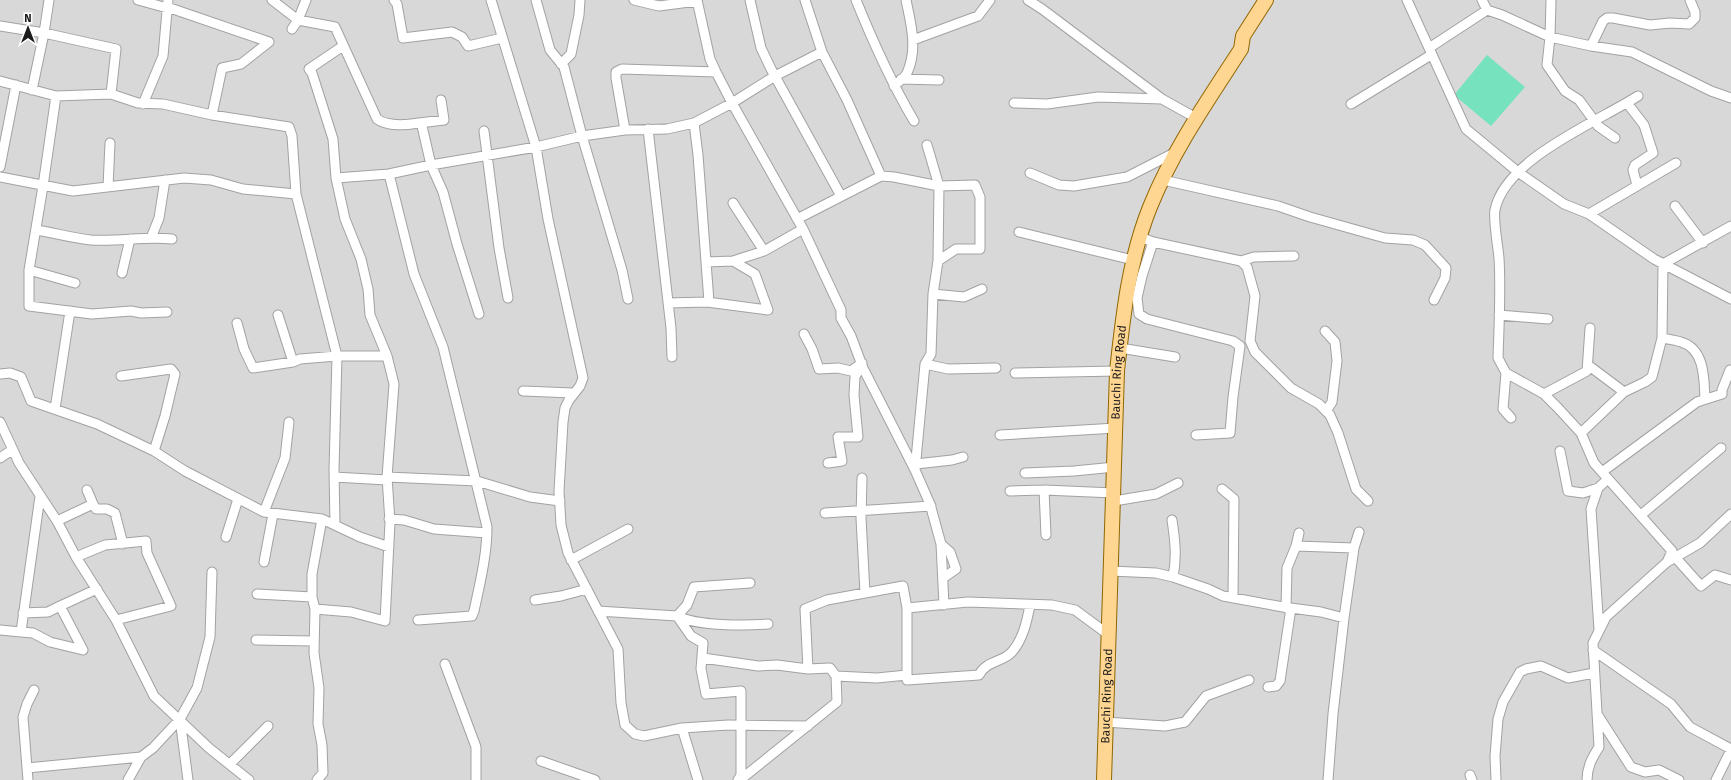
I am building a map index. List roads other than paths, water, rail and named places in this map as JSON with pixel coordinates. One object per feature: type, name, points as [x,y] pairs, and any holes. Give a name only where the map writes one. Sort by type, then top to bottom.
[{"type":"main road","name":"Bauchi Ring Road","points":[[1104,780],[1117,371],[1133,260],[1150,208],[1177,152],[1266,0]]},
{"type":"street","points":[[32,90],[44,33],[49,0]]},
{"type":"street","points":[[138,0],[168,4],[170,8],[269,42],[241,64],[222,68],[212,115]]},
{"type":"street","points":[[272,0],[298,20],[335,27],[377,119],[381,122],[405,125],[444,120],[441,100]]},
{"type":"street","points":[[292,29],[298,20],[306,0]]},
{"type":"street","points":[[394,0],[397,4],[403,38],[452,32],[462,37],[468,46],[502,38]]},
{"type":"street","points":[[491,0],[536,147],[548,219],[583,378],[580,386],[573,393],[565,408],[563,422],[560,501],[561,525],[571,560],[618,649],[621,703],[625,725],[636,734],[644,736],[682,728],[741,725],[808,726]]},
{"type":"street","points":[[536,0],[550,50],[564,67],[582,136],[622,270],[628,298]]},
{"type":"street","points":[[562,64],[571,54],[579,15],[580,0]]},
{"type":"street","points":[[634,0],[659,6],[697,0],[710,60],[732,103],[803,229],[841,310],[841,318],[851,336],[862,363],[916,467],[931,506],[941,544],[944,605]]},
{"type":"street","points":[[750,0],[761,48],[841,196]]},
{"type":"street","points":[[805,0],[822,52],[847,100],[881,176]]},
{"type":"street","points":[[856,0],[873,44],[894,86],[914,121]]},
{"type":"street","points":[[894,86],[907,74],[914,47],[906,0]]},
{"type":"street","points":[[913,40],[978,16],[990,0]]},
{"type":"street","points":[[1028,0],[1043,4],[1162,99],[1196,118]]},
{"type":"street","points":[[1407,0],[1466,129],[1518,172],[1564,204],[1589,214],[1663,264],[1731,299]]},
{"type":"street","points":[[1482,0],[1487,10],[1502,14],[1550,37],[1591,46],[1632,52],[1711,92],[1731,98]]},
{"type":"street","points":[[1551,0],[1550,37],[1547,65],[1565,92],[1579,100],[1598,126],[1615,138]]},
{"type":"street","points":[[1591,46],[1603,21],[1607,18],[1650,25],[1670,23],[1689,24],[1695,18],[1695,12],[1690,0]]},
{"type":"street","points":[[143,104],[163,56],[168,4]]},
{"type":"street","points":[[1351,104],[1430,51],[1487,10]]},
{"type":"street","points":[[0,26],[44,33],[116,49],[111,94]]},
{"type":"street","points":[[315,609],[351,612],[385,621],[384,605],[389,547],[390,508],[387,478],[394,384],[387,356],[370,315],[368,289],[361,259],[344,219],[336,178],[333,139],[312,73],[309,69],[343,46]]},
{"type":"street","points":[[336,178],[389,174],[431,165],[536,147],[582,136],[625,130],[667,129],[694,122],[732,103],[775,76],[822,52]]},
{"type":"street","points":[[625,130],[616,72],[622,69],[716,72]]},
{"type":"street","points":[[901,80],[939,80]]},
{"type":"street","points":[[0,81],[56,96],[111,94],[143,104],[163,104],[212,115],[289,127],[292,136],[296,194],[337,356],[334,477],[335,525]]},
{"type":"street","points":[[0,167],[16,85]]},
{"type":"street","points":[[56,96],[29,270],[29,306],[92,314],[131,311],[141,313],[167,312]]},
{"type":"street","points":[[1511,418],[1503,409],[1506,373],[1498,358],[1499,258],[1494,211],[1501,192],[1518,172],[1539,154],[1638,96]]},
{"type":"street","points":[[1014,103],[1047,104],[1098,97],[1162,99]]},
{"type":"street","points":[[1627,103],[1644,125],[1654,153],[1635,165],[1633,170],[1637,185]]},
{"type":"street","points":[[694,122],[698,155],[709,302]]},
{"type":"street","points":[[419,123],[422,126],[431,165],[443,192],[457,244],[479,314]]},
{"type":"street","points":[[648,129],[668,303],[672,357]]},
{"type":"street","points":[[484,131],[499,248],[508,298]]},
{"type":"street","points":[[108,187],[110,143]]},
{"type":"street","points":[[916,467],[925,364],[931,354],[933,294],[938,261],[939,186],[927,145]]},
{"type":"street","points":[[1030,173],[1059,185],[1074,186],[1126,177],[1177,152]]},
{"type":"street","points":[[1589,214],[1676,162]]},
{"type":"street","points":[[389,174],[414,274],[443,347],[476,481],[487,533],[483,567],[472,616],[418,620]]},
{"type":"street","points":[[797,218],[881,176],[894,177],[939,186],[975,184],[980,197],[980,249],[956,249],[938,261]]},
{"type":"street","points":[[0,177],[73,191],[184,178],[211,180],[243,189],[296,194]]},
{"type":"street","points":[[151,238],[159,218],[166,180]]},
{"type":"street","points":[[1163,180],[1278,206],[1368,234],[1385,238],[1413,240],[1425,245],[1446,268],[1446,278],[1434,300]]},
{"type":"street","points":[[733,203],[764,251]]},
{"type":"street","points":[[1675,206],[1704,243]]},
{"type":"street","points":[[1663,264],[1704,243],[1730,227]]},
{"type":"street","points":[[706,262],[733,261],[764,251],[803,229]]},
{"type":"street","points":[[36,230],[92,240],[156,237],[172,239]]},
{"type":"street","points":[[1019,232],[1133,260]]},
{"type":"street","points":[[1140,237],[1153,242],[1241,261],[1254,257],[1294,256]]},
{"type":"street","points":[[122,273],[130,239]]},
{"type":"street","points":[[1153,242],[1142,276],[1137,298],[1139,314],[1147,318],[1233,341],[1240,346],[1230,433],[1196,435]]},
{"type":"street","points":[[668,303],[709,302],[768,310],[755,274],[733,261]]},
{"type":"street","points":[[1241,261],[1247,267],[1255,296],[1250,341],[1255,352],[1291,388],[1319,404],[1326,412],[1338,433],[1356,489],[1368,501]]},
{"type":"street","points":[[1581,433],[1624,392],[1652,377],[1662,338],[1663,264]]},
{"type":"street","points":[[29,270],[75,283]]},
{"type":"street","points":[[933,294],[964,297],[982,289]]},
{"type":"street","points":[[55,408],[70,311]]},
{"type":"street","points":[[278,315],[293,362]]},
{"type":"street","points":[[1499,315],[1548,318]]},
{"type":"street","points":[[237,323],[244,349],[253,368],[293,362],[300,359],[337,356],[387,356]]},
{"type":"street","points":[[1544,394],[1586,371],[1588,365],[1590,328]]},
{"type":"street","points":[[1325,331],[1335,342],[1337,361],[1332,402],[1326,412]]},
{"type":"street","points":[[804,334],[812,349],[819,369],[838,368],[851,371],[862,363]]},
{"type":"street","points":[[1662,338],[1682,342],[1696,351],[1703,369],[1705,399]]},
{"type":"street","points":[[1120,348],[1175,357]]},
{"type":"street","points":[[828,463],[842,461],[838,438],[858,437],[854,395],[855,377],[862,363]]},
{"type":"street","points":[[925,364],[948,369],[996,368]]},
{"type":"street","points":[[1588,365],[1624,392]]},
{"type":"street","points":[[121,376],[171,369],[175,374],[165,416],[154,451]]},
{"type":"street","points":[[1599,630],[1591,509],[1598,488],[1605,475],[1697,402],[1722,394],[1722,390],[1731,370]]},
{"type":"street","points":[[1015,373],[1117,371]]},
{"type":"street","points":[[0,374],[10,373],[21,377],[30,401],[55,408],[97,424],[154,451],[185,471],[238,499],[269,513],[322,519],[389,547]]},
{"type":"street","points":[[1506,373],[1544,394],[1581,433],[1594,462],[1672,551],[1671,559]]},
{"type":"street","points":[[523,391],[573,393]]},
{"type":"street","points":[[0,422],[19,463],[57,521],[76,556],[116,620],[154,696],[209,748],[249,780]]},
{"type":"street","points":[[264,562],[269,513],[285,458],[289,422]]},
{"type":"street","points":[[1000,435],[1116,428]]},
{"type":"street","points":[[1641,515],[1721,448]]},
{"type":"street","points":[[0,458],[12,450]]},
{"type":"street","points":[[1560,451],[1568,491],[1583,493],[1598,488]]},
{"type":"street","points":[[916,467],[952,460],[963,456]]},
{"type":"street","points":[[1025,473],[1074,471],[1115,467]]},
{"type":"street","points":[[334,477],[476,481],[530,497],[560,501]]},
{"type":"street","points":[[862,478],[865,593]]},
{"type":"street","points":[[1010,491],[1044,490],[1114,497],[1156,494],[1178,483]]},
{"type":"street","points":[[1222,489],[1234,499],[1233,598]]},
{"type":"street","points":[[87,490],[96,509],[107,509],[115,513],[123,544]]},
{"type":"street","points":[[1044,490],[1046,535]]},
{"type":"street","points":[[21,632],[40,496]]},
{"type":"street","points":[[226,537],[238,499]]},
{"type":"street","points":[[57,521],[93,504]]},
{"type":"street","points":[[825,513],[931,506]]},
{"type":"street","points":[[1588,780],[1587,774],[1590,761],[1599,747],[1593,643],[1599,630],[1606,617],[1671,559],[1700,543],[1731,514]]},
{"type":"street","points":[[317,780],[323,773],[323,764],[322,745],[318,724],[319,688],[314,653],[315,609],[312,597],[312,574],[322,519]]},
{"type":"street","points":[[389,519],[404,520],[434,529],[487,533]]},
{"type":"street","points":[[1172,520],[1176,549],[1176,563],[1172,577]]},
{"type":"street","points":[[571,560],[628,529]]},
{"type":"street","points":[[1328,780],[1333,714],[1344,618],[1354,548],[1359,532]]},
{"type":"street","points":[[1268,687],[1276,686],[1280,682],[1288,608],[1287,568],[1296,546],[1299,533]]},
{"type":"street","points":[[76,556],[104,545],[146,541],[147,553],[171,606],[116,620]]},
{"type":"street","points":[[941,544],[950,552],[956,569],[943,578]]},
{"type":"street","points":[[1296,546],[1354,548]]},
{"type":"street","points":[[1671,559],[1701,586],[1715,575],[1731,580]]},
{"type":"street","points":[[1110,571],[1156,573],[1208,589],[1223,596],[1288,608],[1321,612],[1344,618]]},
{"type":"street","points":[[128,780],[141,757],[153,748],[180,719],[197,688],[210,637],[212,572]]},
{"type":"street","points":[[677,616],[687,605],[694,587],[750,583]]},
{"type":"street","points":[[808,669],[805,609],[827,600],[903,586],[907,608],[907,680],[979,676],[983,668],[1010,653],[1021,638],[1027,621],[1030,604]]},
{"type":"street","points":[[24,613],[48,612],[97,589]]},
{"type":"street","points":[[535,600],[561,596],[587,589]]},
{"type":"street","points":[[257,594],[312,597]]},
{"type":"street","points":[[907,608],[968,602],[1052,605],[1075,610],[1109,635]]},
{"type":"street","points":[[0,630],[33,634],[50,642],[83,650],[60,606]]},
{"type":"street","points":[[598,611],[677,616],[690,622],[749,625],[768,624]]},
{"type":"street","points":[[677,616],[691,636],[703,643],[701,669],[706,694],[741,691],[741,775],[739,780]]},
{"type":"street","points":[[256,640],[314,641]]},
{"type":"street","points":[[1593,650],[1671,704],[1690,726],[1731,750],[1716,780]]},
{"type":"street","points":[[703,658],[758,666],[777,665],[808,669],[830,668],[836,676],[837,702],[739,780]]},
{"type":"street","points":[[445,664],[476,747],[476,780]]},
{"type":"street","points":[[1496,780],[1495,756],[1498,719],[1503,702],[1520,672],[1526,669],[1541,666],[1568,678],[1594,673]]},
{"type":"street","points":[[836,676],[877,678],[907,675]]},
{"type":"street","points":[[1105,722],[1165,726],[1185,722],[1206,696],[1249,680]]},
{"type":"street","points":[[28,780],[23,717],[27,704],[34,690]]},
{"type":"street","points":[[1596,713],[1631,767],[1645,772],[1659,770],[1679,780]]},
{"type":"street","points":[[180,719],[188,780]]},
{"type":"street","points":[[230,764],[268,726]]},
{"type":"street","points":[[682,728],[698,780]]},
{"type":"street","points":[[28,768],[141,757]]},
{"type":"street","points":[[541,761],[595,780]]}]
